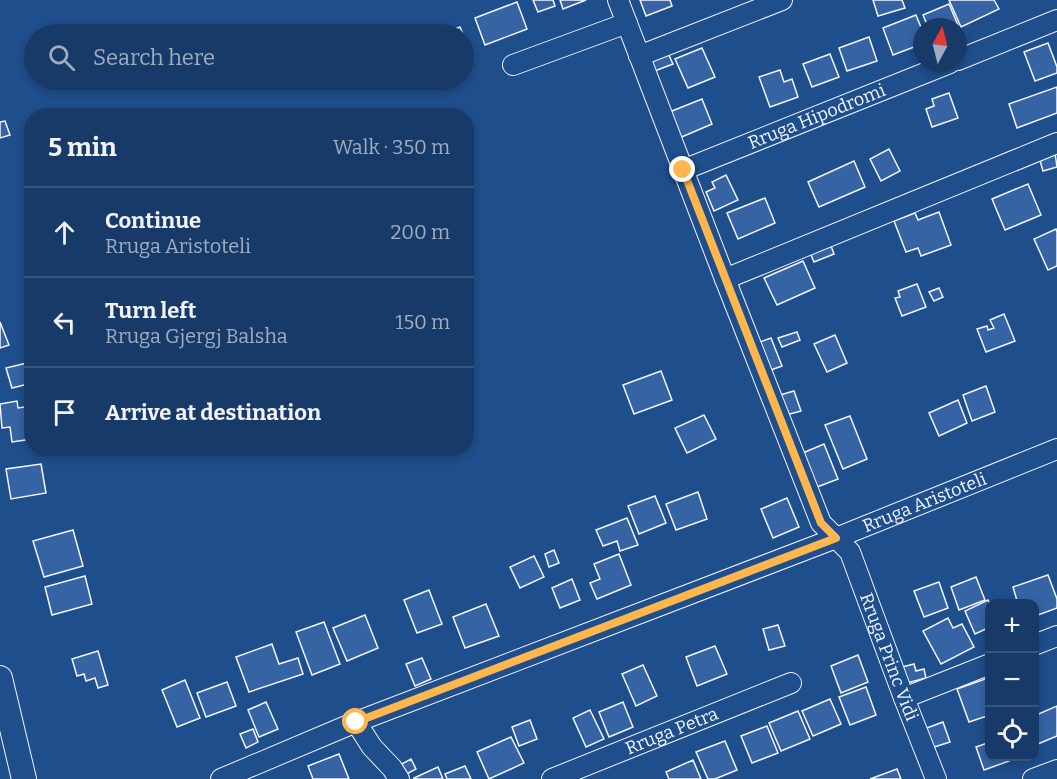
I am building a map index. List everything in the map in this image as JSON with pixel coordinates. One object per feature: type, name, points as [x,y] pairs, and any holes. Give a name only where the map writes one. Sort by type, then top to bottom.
[{"type":"main road","points":[[2,693],[24,779]]},
{"type":"street","name":"Rruga Princ Vidi","points":[[618,0],[821,523],[850,552],[936,779]]},
{"type":"street","points":[[639,56],[782,0]]},
{"type":"street","points":[[967,56],[1057,20]]},
{"type":"street","points":[[513,65],[627,23]]},
{"type":"street","name":"Rruga Hipodromi","points":[[683,170],[928,72]]},
{"type":"street","points":[[725,279],[1057,143]]},
{"type":"street","name":"Rruga Aristoteli","points":[[221,779],[356,722],[836,538],[1057,449]]},
{"type":"street","points":[[1039,643],[1057,636]]},
{"type":"street","points":[[904,698],[985,666]]},
{"type":"street","name":"Rruga Petra","points":[[552,779],[791,683]]},
{"type":"street","points":[[356,722],[372,747],[399,779]]},
{"type":"street","points":[[1033,779],[1057,770]]},
{"type":"building","points":[[533,0],[553,0],[555,6],[538,12]]},
{"type":"building","points":[[560,0],[586,0],[563,9]]},
{"type":"building","points":[[640,0],[670,0],[672,6],[646,16]]},
{"type":"building","points":[[873,0],[902,0],[905,8],[878,16]]},
{"type":"building","points":[[949,0],[994,0],[999,9],[967,24],[967,18],[957,18]]},
{"type":"building","points":[[517,2],[527,29],[485,45],[475,18]]},
{"type":"building","points":[[949,4],[955,18],[924,18],[923,15]]},
{"type":"building","points":[[916,15],[917,18],[913,18],[913,47],[893,55],[883,28]]},
{"type":"building","points":[[869,37],[877,61],[847,71],[839,48]]},
{"type":"building","points":[[1048,43],[1057,73],[1035,81],[1024,52]]},
{"type":"building","points":[[702,48],[715,77],[688,88],[675,59]]},
{"type":"building","points":[[667,51],[673,64],[652,72],[647,59]]},
{"type":"building","points":[[830,54],[839,77],[812,87],[803,64]]},
{"type":"building","points":[[780,70],[784,82],[792,79],[798,97],[770,107],[759,77]]},
{"type":"building","points":[[1057,87],[1057,113],[1017,128],[1009,104]]},
{"type":"building","points":[[949,93],[958,118],[932,127],[926,109],[934,106],[932,99]]},
{"type":"building","points":[[702,99],[712,124],[677,139],[667,113]]},
{"type":"building","points":[[5,121],[10,135],[0,138],[0,122]]},
{"type":"building","points":[[889,149],[900,171],[881,181],[870,159]]},
{"type":"building","points":[[1055,153],[1057,167],[1043,171],[1039,157]]},
{"type":"building","points":[[854,161],[865,187],[819,207],[808,182]]},
{"type":"building","points":[[726,175],[738,200],[714,211],[706,192],[715,188],[712,182]]},
{"type":"building","points":[[1028,184],[1041,215],[1005,230],[992,199]]},
{"type":"building","points":[[765,198],[775,223],[738,239],[727,213]]},
{"type":"building","points":[[939,212],[951,245],[921,256],[918,248],[906,252],[894,221],[915,213],[918,220]]},
{"type":"building","points":[[1056,229],[1057,266],[1048,270],[1034,239]]},
{"type":"building","points":[[830,243],[834,254],[814,262],[809,250]]},
{"type":"building","points":[[803,261],[815,288],[777,305],[764,278]]},
{"type":"building","points":[[917,284],[926,307],[902,316],[895,298],[900,297],[898,291]]},
{"type":"building","points":[[939,288],[943,297],[934,301],[929,292]]},
{"type":"building","points":[[1004,314],[1015,341],[986,352],[977,329],[987,326],[988,330],[994,328],[990,320]]},
{"type":"building","points":[[0,322],[9,345],[0,348]]},
{"type":"building","points":[[797,332],[800,340],[782,347],[778,338]]},
{"type":"building","points":[[835,335],[847,363],[827,372],[814,344]]},
{"type":"building","points":[[771,338],[782,366],[768,371],[757,343]]},
{"type":"building","points":[[24,364],[24,385],[12,388],[6,368]]},
{"type":"building","points":[[661,371],[672,400],[634,414],[623,385]]},
{"type":"building","points":[[986,386],[995,412],[972,421],[963,395]]},
{"type":"building","points":[[794,391],[801,411],[786,415],[780,395]]},
{"type":"building","points":[[958,400],[967,423],[939,436],[929,413]]},
{"type":"building","points":[[17,401],[18,408],[24,407],[24,440],[12,442],[10,427],[2,428],[0,404]]},
{"type":"building","points":[[704,415],[716,439],[687,453],[675,428]]},
{"type":"building","points":[[850,416],[867,459],[843,469],[825,425]]},
{"type":"building","points":[[824,444],[838,479],[812,489],[798,455]]},
{"type":"building","points":[[41,464],[46,493],[11,499],[6,469]]},
{"type":"building","points":[[698,492],[707,519],[676,530],[666,504]]},
{"type":"building","points":[[655,496],[666,523],[639,534],[628,506]]},
{"type":"building","points":[[787,498],[799,527],[773,538],[761,509]]},
{"type":"building","points":[[627,518],[638,545],[620,551],[617,541],[603,546],[596,530]]},
{"type":"building","points":[[73,530],[83,566],[44,577],[33,541]]},
{"type":"building","points":[[554,550],[559,563],[549,567],[545,554]]},
{"type":"building","points":[[619,554],[631,585],[597,599],[590,583],[600,579],[594,564]]},
{"type":"building","points":[[534,556],[544,577],[520,588],[510,567]]},
{"type":"building","points":[[1048,575],[1057,599],[1057,608],[1039,615],[1039,599],[1017,599],[1013,587]]},
{"type":"building","points":[[85,576],[92,604],[52,615],[45,587]]},
{"type":"building","points":[[976,577],[985,600],[959,610],[951,587]]},
{"type":"building","points":[[572,579],[580,600],[560,608],[552,588]]},
{"type":"building","points":[[939,582],[948,608],[924,617],[914,591]]},
{"type":"building","points":[[429,590],[442,624],[417,633],[404,600]]},
{"type":"building","points":[[985,601],[985,629],[975,634],[965,611]]},
{"type":"building","points":[[486,604],[499,636],[465,648],[453,617]]},
{"type":"building","points":[[365,615],[378,648],[347,661],[333,628]]},
{"type":"building","points":[[948,618],[953,628],[962,624],[974,647],[941,664],[923,631]]},
{"type":"building","points":[[324,622],[340,664],[312,675],[296,632]]},
{"type":"building","points":[[778,625],[785,646],[769,650],[763,629]]},
{"type":"building","points":[[272,644],[279,664],[298,658],[303,674],[249,692],[236,657]]},
{"type":"building","points":[[715,646],[727,674],[697,686],[686,657]]},
{"type":"building","points":[[98,651],[108,685],[98,688],[95,678],[86,681],[84,674],[77,676],[72,659]]},
{"type":"building","points":[[858,655],[868,682],[841,693],[831,666]]},
{"type":"building","points":[[422,658],[431,679],[415,686],[406,664]]},
{"type":"building","points":[[914,664],[916,671],[924,669],[926,678],[907,683],[902,667]]},
{"type":"building","points":[[643,665],[657,696],[636,706],[622,674]]},
{"type":"building","points":[[985,679],[985,717],[969,722],[957,689]]},
{"type":"building","points":[[185,680],[200,718],[177,727],[162,690]]},
{"type":"building","points":[[227,682],[236,706],[206,717],[197,693]]},
{"type":"building","points":[[866,687],[876,715],[850,725],[839,697]]},
{"type":"building","points":[[830,699],[841,724],[813,736],[802,711]]},
{"type":"building","points":[[266,702],[278,729],[259,737],[248,710]]},
{"type":"building","points":[[623,702],[633,727],[609,737],[599,712]]},
{"type":"building","points":[[1057,706],[1057,736],[1039,744],[1039,714]]},
{"type":"building","points":[[590,710],[604,739],[586,747],[573,718]]},
{"type":"building","points":[[798,711],[810,739],[781,751],[769,723]]},
{"type":"building","points":[[530,720],[537,739],[519,746],[512,727]]},
{"type":"building","points":[[943,722],[950,742],[931,748],[924,729]]},
{"type":"building","points":[[767,726],[778,753],[752,763],[741,736]]},
{"type":"building","points":[[253,729],[258,742],[246,748],[240,734]]},
{"type":"building","points":[[511,737],[524,763],[489,779],[477,752]]},
{"type":"building","points":[[725,741],[737,770],[715,779],[708,779],[696,752]]},
{"type":"building","points":[[985,744],[985,761],[1009,761],[984,770],[976,747]]},
{"type":"building","points":[[339,754],[349,779],[313,779],[308,766]]},
{"type":"building","points":[[411,759],[416,769],[403,776],[398,766]]},
{"type":"building","points":[[693,760],[701,779],[669,779],[666,772]]},
{"type":"building","points":[[465,766],[471,779],[447,779],[445,774]]},
{"type":"building","points":[[438,767],[443,779],[414,779],[414,778]]},
{"type":"building","points":[[897,769],[901,779],[870,779]]},
{"type":"route","points":[[356,722],[836,538],[821,523],[683,170]]}]
